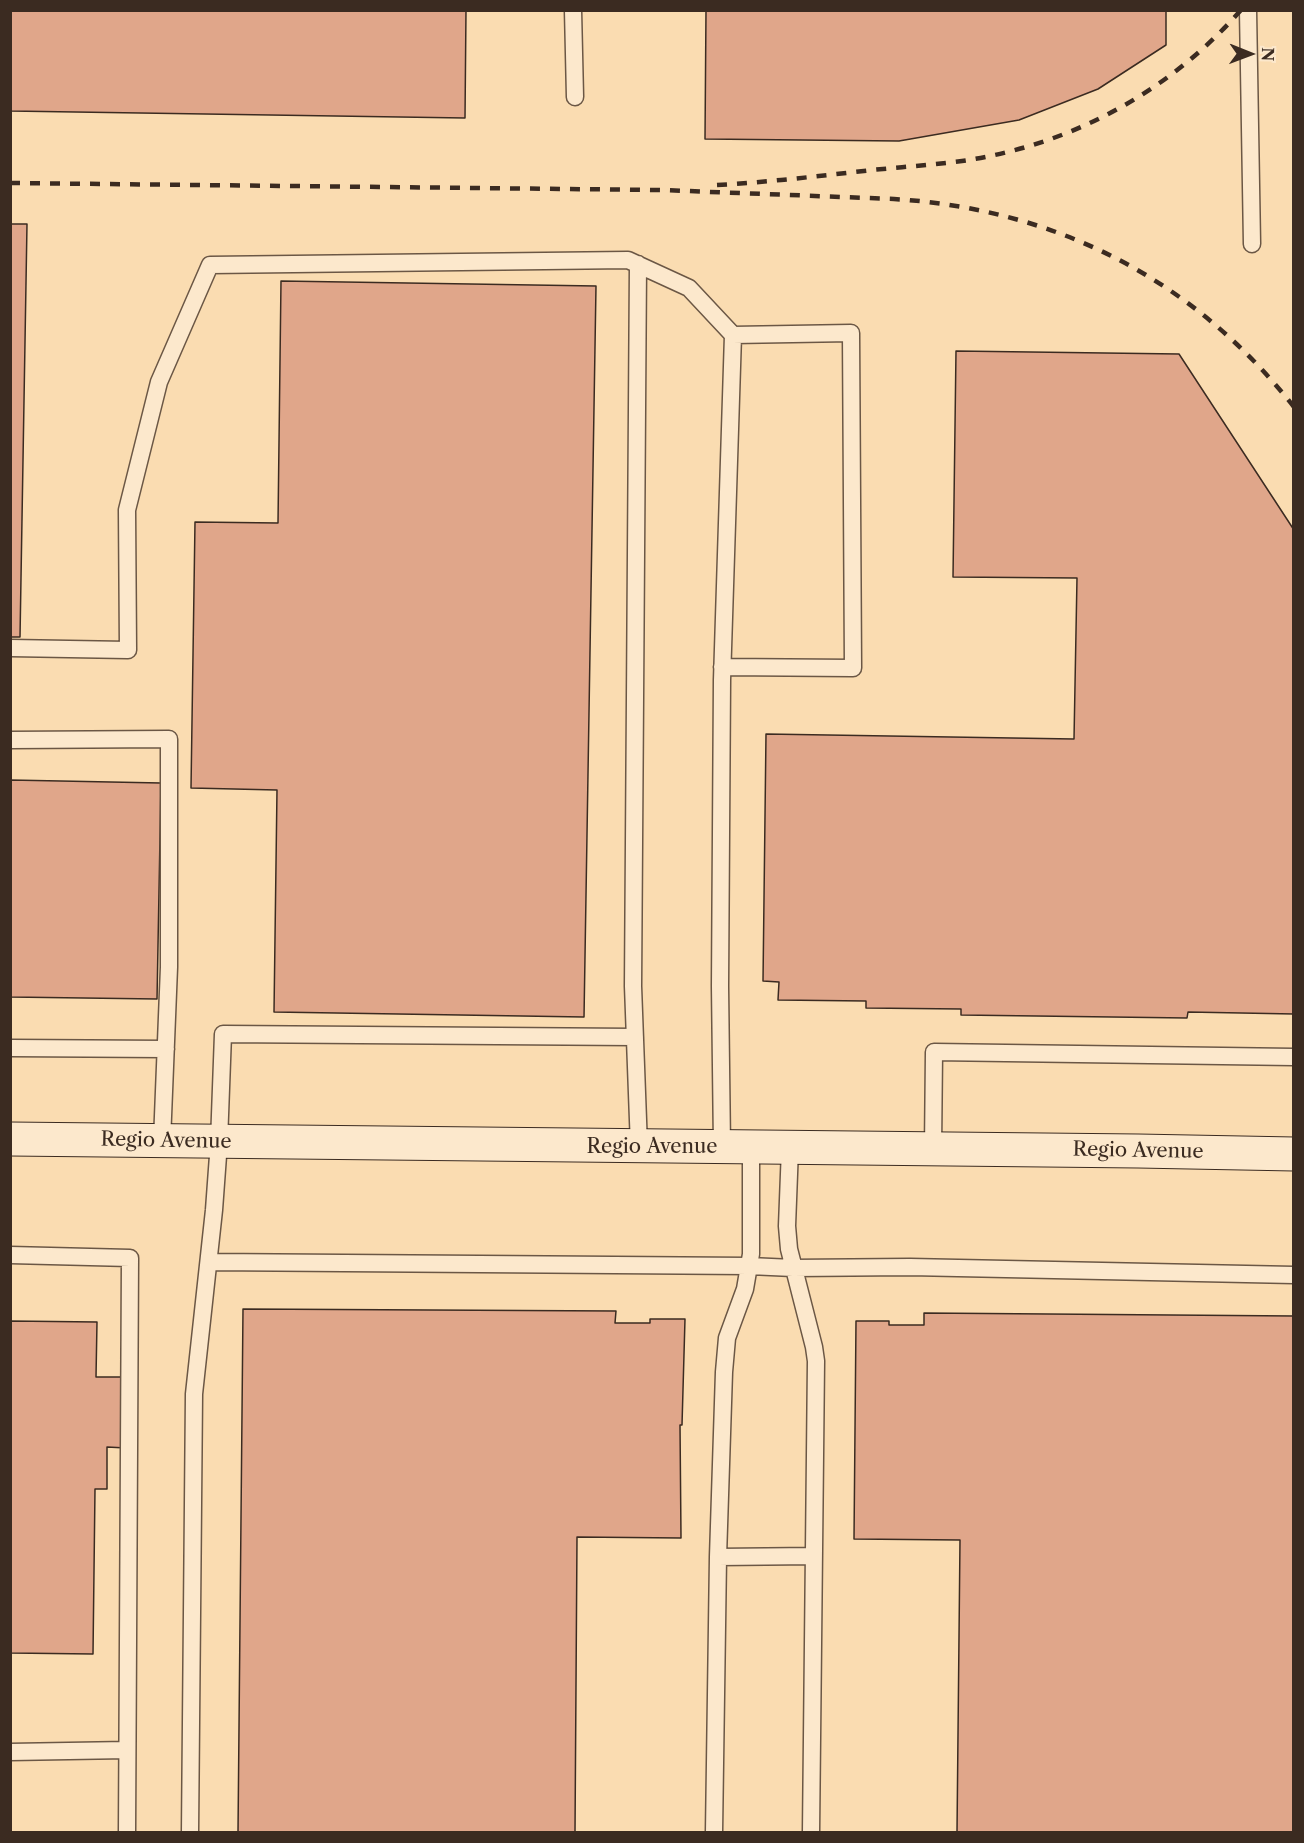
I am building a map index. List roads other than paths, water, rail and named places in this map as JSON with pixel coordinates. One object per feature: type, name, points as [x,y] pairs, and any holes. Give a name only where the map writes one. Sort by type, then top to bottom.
[{"type":"street","name":"Regio Avenue","points":[[10,1139],[1293,1154]]},
{"type":"lane","points":[[573,10],[575,98]]},
{"type":"lane","points":[[1248,10],[1252,244]]},
{"type":"lane","points":[[10,648],[128,650],[127,510],[159,382],[210,265],[628,260],[689,288],[733,335],[722,667],[720,986],[737,1147],[752,1228],[745,1289],[725,1353],[718,1557],[714,1833]]},
{"type":"lane","points":[[638,264],[633,974],[639,1147]]},
{"type":"lane","points":[[722,667],[853,668],[851,333],[733,335]]},
{"type":"lane","points":[[10,740],[169,739],[169,967],[162,1141]]},
{"type":"lane","points":[[190,1833],[194,1394],[209,1262],[219,1142],[223,1034],[635,1037]]},
{"type":"lane","points":[[10,1048],[166,1049]]},
{"type":"lane","points":[[933,1149],[934,1052],[1293,1057]]},
{"type":"lane","points":[[790,1148],[787,1226],[793,1268],[816,1361],[811,1833]]},
{"type":"lane","points":[[10,1255],[130,1258],[127,1833]]},
{"type":"lane","points":[[209,1262],[793,1268],[910,1267],[1293,1275]]},
{"type":"lane","points":[[718,1557],[814,1556]]},
{"type":"lane","points":[[10,1752],[127,1750]]},
{"type":"railway","points":[[717,185],[962,161],[1041,142],[1079,128],[1150,90],[1213,39],[1241,10]]},
{"type":"railway","points":[[10,183],[661,190],[894,199],[954,206],[1011,218],[1065,235],[1117,259],[1166,288],[1212,322],[1254,362],[1294,407]]}]
